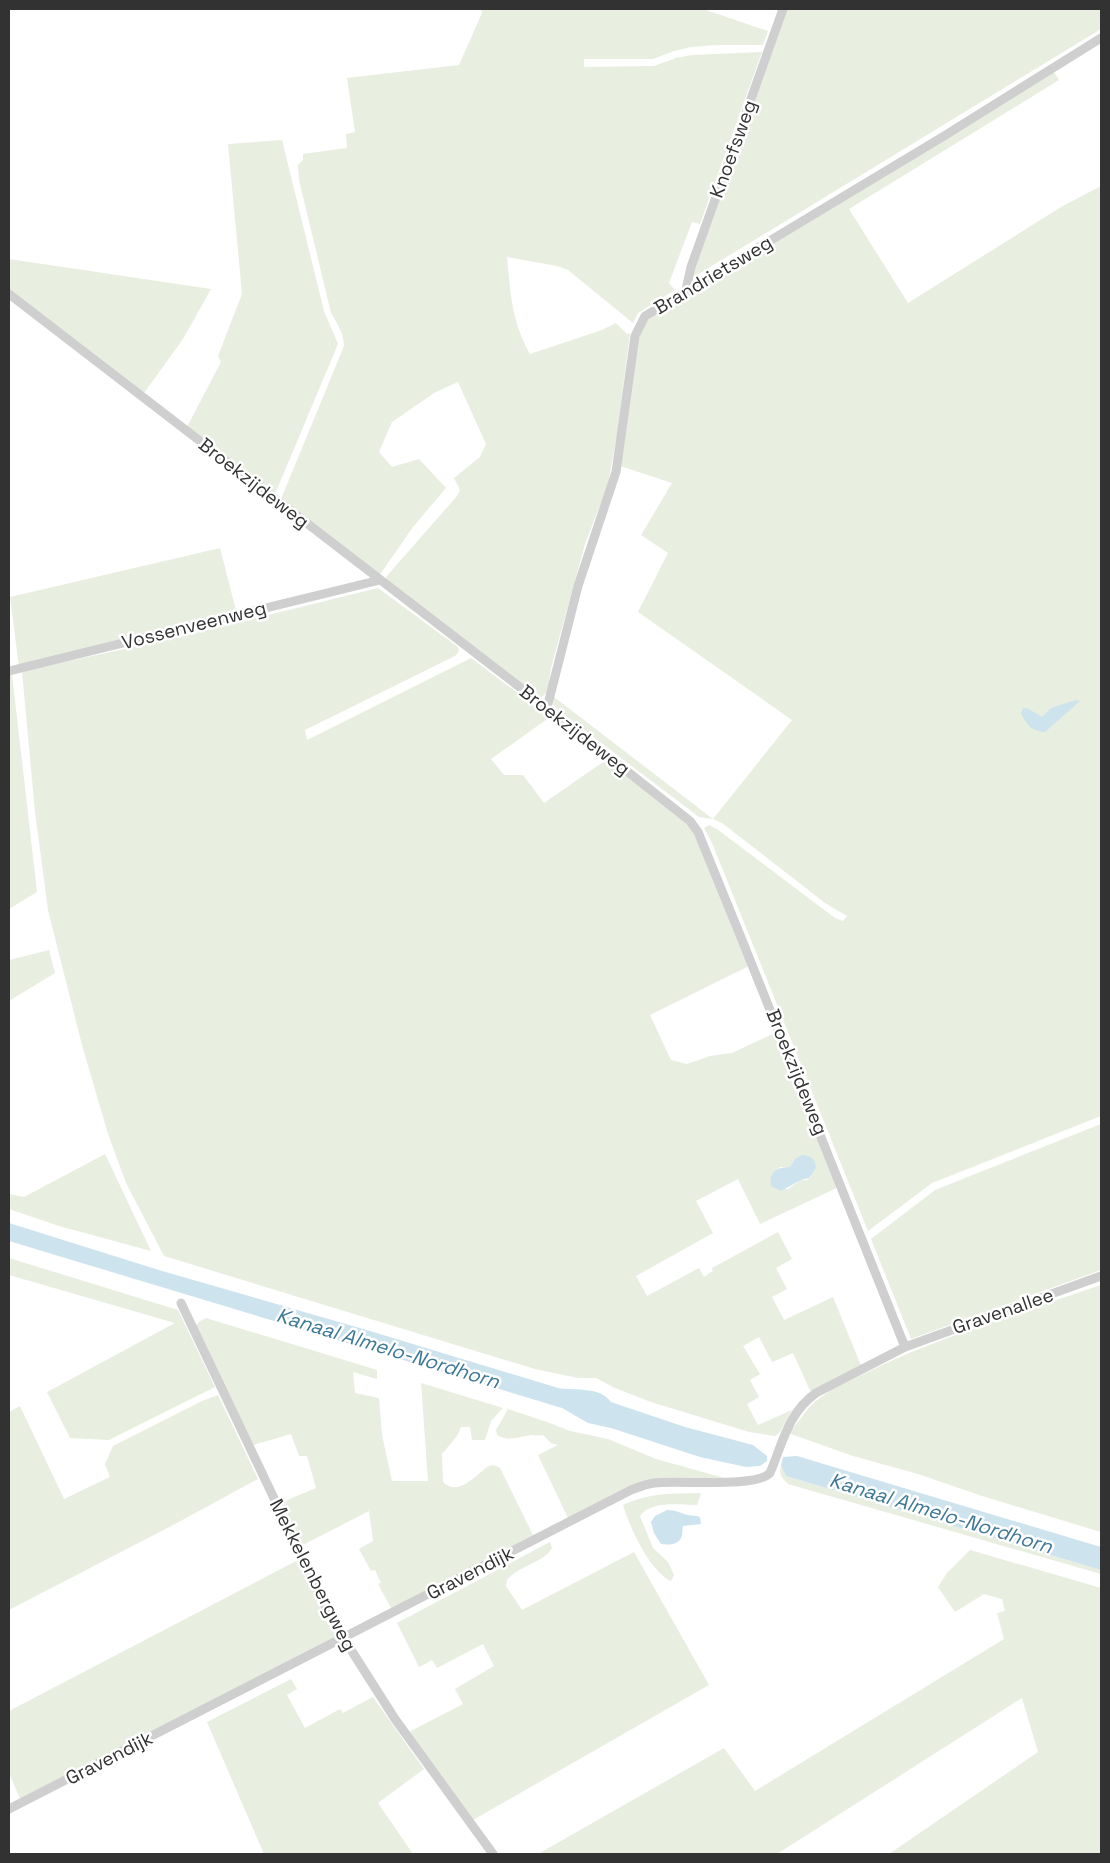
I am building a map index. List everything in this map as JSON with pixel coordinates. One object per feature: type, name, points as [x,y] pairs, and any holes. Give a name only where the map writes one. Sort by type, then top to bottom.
[{"type":"street","name":"Knoefsweg","points":[[686,290],[691,267],[783,9]]},
{"type":"street","name":"Brandrietsweg","points":[[547,708],[578,586],[616,472],[634,336],[644,316],[944,136],[1101,38]]},
{"type":"street","name":"Broekzijdeweg","points":[[9,294],[547,708],[690,821],[698,832],[846,1193],[905,1346]]},
{"type":"street","name":"Vossenveenweg","points":[[9,671],[380,580]]},
{"type":"street","name":"Gravenallee","points":[[905,1346],[1101,1276]]},
{"type":"street","name":"Mekkelenbergweg","points":[[181,1303],[293,1541],[342,1638],[395,1718],[493,1854]]},
{"type":"street","name":"Gravendijk","points":[[9,1810],[637,1487],[656,1483],[746,1481],[763,1478],[770,1473],[794,1414],[807,1399],[905,1346]]},
{"type":"shaded area","points":[[481,9],[703,9],[768,31],[763,45],[691,47],[653,59],[584,59],[584,67],[654,66],[676,58],[692,55],[762,52],[700,224],[692,222],[669,283],[675,290],[638,313],[633,323],[568,270],[557,266],[507,257],[515,318],[530,354],[602,330],[616,323],[627,334],[630,333],[617,434],[608,484],[585,544],[551,668],[548,691],[541,698],[387,580],[386,577],[457,496],[460,490],[454,478],[480,457],[486,444],[458,382],[434,393],[392,422],[379,452],[392,467],[419,459],[446,488],[413,527],[381,573],[377,575],[281,499],[344,346],[338,325],[331,313],[299,180],[298,165],[303,160],[303,154],[347,148],[346,134],[355,132],[347,78],[459,65],[482,13]]},
{"type":"shaded area","points":[[786,9],[1101,9],[1101,29],[692,278]]},
{"type":"shaded area","points":[[1054,72],[1059,80],[849,209],[908,303],[1061,207],[1101,186],[1101,1116],[932,1183],[868,1231],[712,843],[704,828],[709,825],[717,829],[835,918],[843,921],[847,916],[825,903],[722,823],[713,819],[792,720],[638,612],[668,553],[641,535],[672,483],[620,466],[635,351],[645,319]]},
{"type":"shaded area","points":[[282,140],[324,311],[338,344],[275,494],[187,427],[221,362],[218,356],[242,294],[228,144]]},
{"type":"shaded area","points":[[9,259],[211,289],[183,339],[144,393],[9,289]]},
{"type":"shaded area","points":[[220,548],[237,614],[19,667],[10,597]]},
{"type":"shaded area","points":[[378,588],[458,647],[459,651],[455,656],[305,730],[307,740],[471,658],[550,717],[491,759],[504,775],[523,775],[544,803],[606,760],[683,819],[704,848],[751,965],[650,1015],[671,1060],[687,1064],[710,1056],[732,1053],[777,1032],[839,1187],[760,1224],[738,1179],[696,1201],[713,1233],[636,1276],[647,1296],[699,1268],[704,1277],[713,1271],[712,1268],[778,1232],[792,1259],[776,1268],[787,1289],[772,1297],[784,1320],[833,1297],[862,1368],[812,1395],[793,1353],[772,1362],[759,1337],[743,1346],[760,1374],[750,1380],[759,1397],[747,1404],[758,1425],[792,1410],[780,1432],[775,1436],[749,1432],[651,1402],[615,1388],[596,1378],[578,1378],[535,1369],[164,1256],[126,1183],[108,1134],[82,1045],[48,910],[35,812],[22,671],[171,639]],"holes":[[[795,1159],[811,1176],[807,1180],[801,1180],[788,1189],[771,1186],[772,1174],[780,1167],[790,1167]]]},
{"type":"shaded area","points":[[9,674],[12,674],[37,892],[9,909]]},
{"type":"shaded area","points":[[554,697],[713,819],[699,817],[559,711],[553,705]]},
{"type":"shaded area","points":[[49,950],[55,973],[9,1001],[9,960]]},
{"type":"shaded area","points":[[1101,1124],[1101,1270],[911,1339],[871,1239],[935,1190]]},
{"type":"shaded area","points":[[105,1154],[151,1251],[59,1226],[9,1209],[9,1194],[24,1197]]},
{"type":"shaded area","points":[[9,1258],[178,1310],[215,1387],[109,1440],[70,1438],[47,1392],[175,1323],[9,1275]]},
{"type":"shaded area","points":[[1101,1285],[1101,1532],[982,1496],[918,1474],[853,1456],[788,1433],[812,1405],[823,1396],[876,1368],[931,1344]]},
{"type":"shaded area","points":[[206,1318],[377,1370],[377,1379],[353,1372],[355,1393],[379,1398],[382,1435],[392,1481],[428,1481],[421,1383],[503,1408],[491,1421],[485,1440],[472,1440],[470,1427],[461,1427],[457,1436],[442,1454],[443,1482],[457,1487],[471,1481],[492,1465],[500,1468],[533,1535],[392,1610],[378,1584],[381,1583],[375,1570],[371,1571],[359,1549],[373,1541],[369,1511],[299,1547],[278,1504],[316,1488],[307,1456],[299,1456],[291,1434],[250,1446],[194,1328],[200,1321]]},
{"type":"shaded area","points":[[218,1395],[258,1479],[9,1610],[9,1412],[20,1406],[64,1499],[110,1477],[105,1464],[113,1446],[202,1401]]},
{"type":"shaded area","points":[[508,1409],[570,1431],[608,1439],[656,1459],[728,1479],[628,1487],[568,1518],[538,1455],[558,1445],[551,1443],[543,1435],[509,1439],[497,1435],[496,1430]]},
{"type":"shaded area","points":[[781,1465],[786,1476],[1101,1570],[1101,1574],[788,1484],[781,1476]]},
{"type":"shaded area","points":[[701,1493],[697,1505],[658,1505],[645,1511],[640,1516],[653,1548],[668,1562],[674,1575],[671,1581],[655,1568],[641,1548],[623,1505],[652,1496]]},
{"type":"shaded area","points":[[550,1542],[552,1548],[549,1553],[518,1571],[507,1580],[506,1586],[522,1610],[634,1552],[709,1685],[473,1820],[409,1732],[463,1704],[455,1689],[494,1666],[483,1644],[437,1668],[432,1660],[419,1667],[397,1623]]},
{"type":"shaded area","points":[[970,1550],[1101,1588],[1101,1854],[889,1854],[1038,1752],[1022,1698],[777,1854],[538,1854],[724,1748],[755,1791],[1004,1639],[997,1613],[1005,1611],[1002,1599],[984,1594],[955,1612],[938,1587],[947,1573]]},
{"type":"shaded area","points":[[298,1560],[337,1636],[22,1803],[9,1773],[9,1711]]},
{"type":"shaded area","points":[[291,1679],[297,1689],[287,1695],[305,1728],[340,1709],[343,1713],[373,1697],[424,1769],[378,1803],[413,1854],[264,1854],[207,1722]]},
{"type":"water","points":[[1076,700],[1080,701],[1045,732],[1037,731],[1030,727],[1021,713],[1023,708],[1027,708],[1042,717],[1051,708]]},
{"type":"water","points":[[802,1155],[810,1157],[815,1162],[816,1168],[809,1178],[801,1180],[781,1191],[771,1186],[770,1181],[774,1171],[790,1167],[795,1159]]},
{"type":"water","name":"Kanaal Almelo-Nordhorn","points":[[9,1223],[162,1271],[558,1388],[594,1391],[600,1393],[611,1402],[685,1427],[753,1445],[767,1456],[767,1461],[760,1466],[746,1467],[700,1457],[611,1428],[588,1423],[562,1408],[9,1241]]},
{"type":"water","name":"Kanaal Almelo-Nordhorn","points":[[797,1456],[1101,1547],[1101,1570],[786,1476],[781,1465],[783,1457]]},
{"type":"water","points":[[667,1510],[699,1516],[701,1524],[683,1526],[680,1540],[675,1543],[661,1544],[654,1533],[651,1522],[655,1516]]}]
